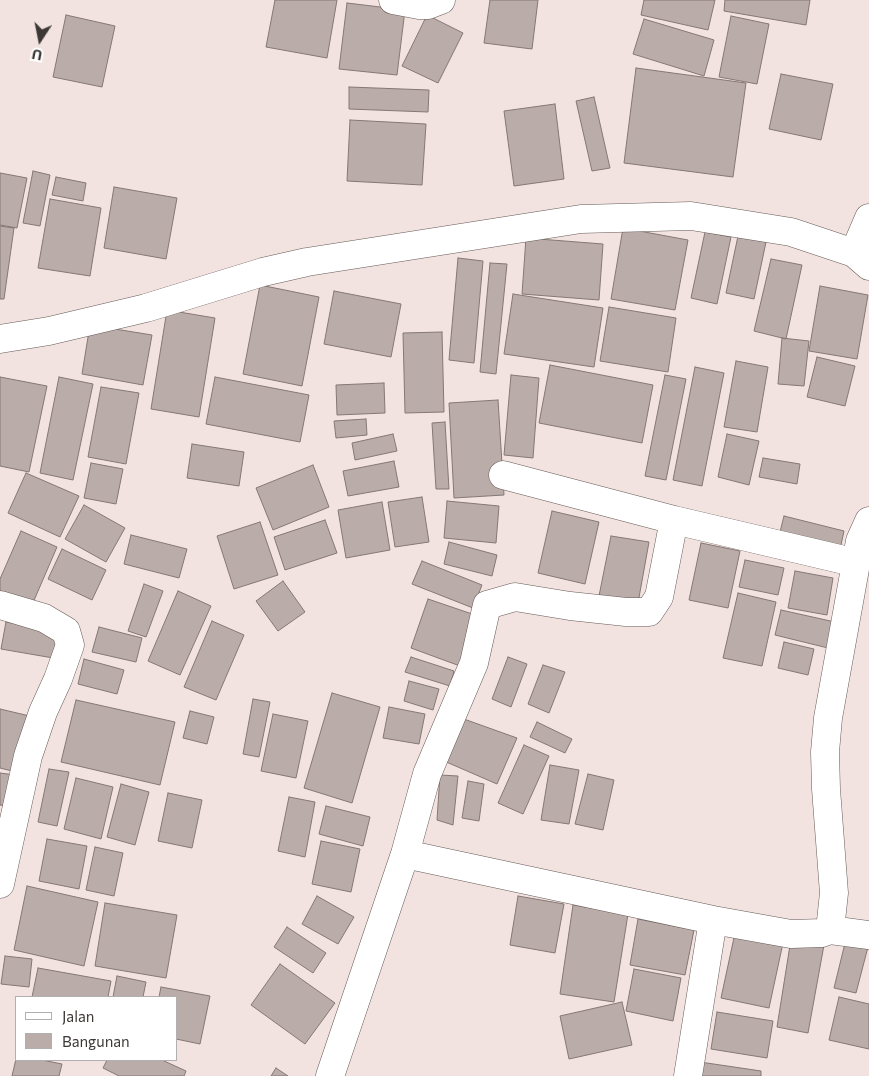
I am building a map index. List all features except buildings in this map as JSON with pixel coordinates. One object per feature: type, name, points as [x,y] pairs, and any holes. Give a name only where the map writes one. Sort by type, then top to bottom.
[{"type":"street","points":[[393,0],[419,5],[428,5],[442,0]]},
{"type":"street","points":[[0,339],[49,331],[146,308],[263,272],[307,262],[581,219],[690,216],[791,232],[862,260],[869,218]]},
{"type":"street","points":[[503,475],[674,520],[857,562]]},
{"type":"street","points":[[330,1076],[405,854],[427,774],[474,663],[486,605],[514,597],[570,606],[626,612],[650,612],[659,597],[674,520]]},
{"type":"street","points":[[830,930],[834,893],[825,752],[837,662],[860,541],[869,521]]},
{"type":"street","points":[[0,605],[51,622],[66,631],[70,645],[58,680],[43,712],[28,756],[0,884]]},
{"type":"street","points":[[405,854],[713,920],[791,934],[822,934],[830,930],[869,935]]},
{"type":"street","points":[[688,1076],[713,920]]}]
